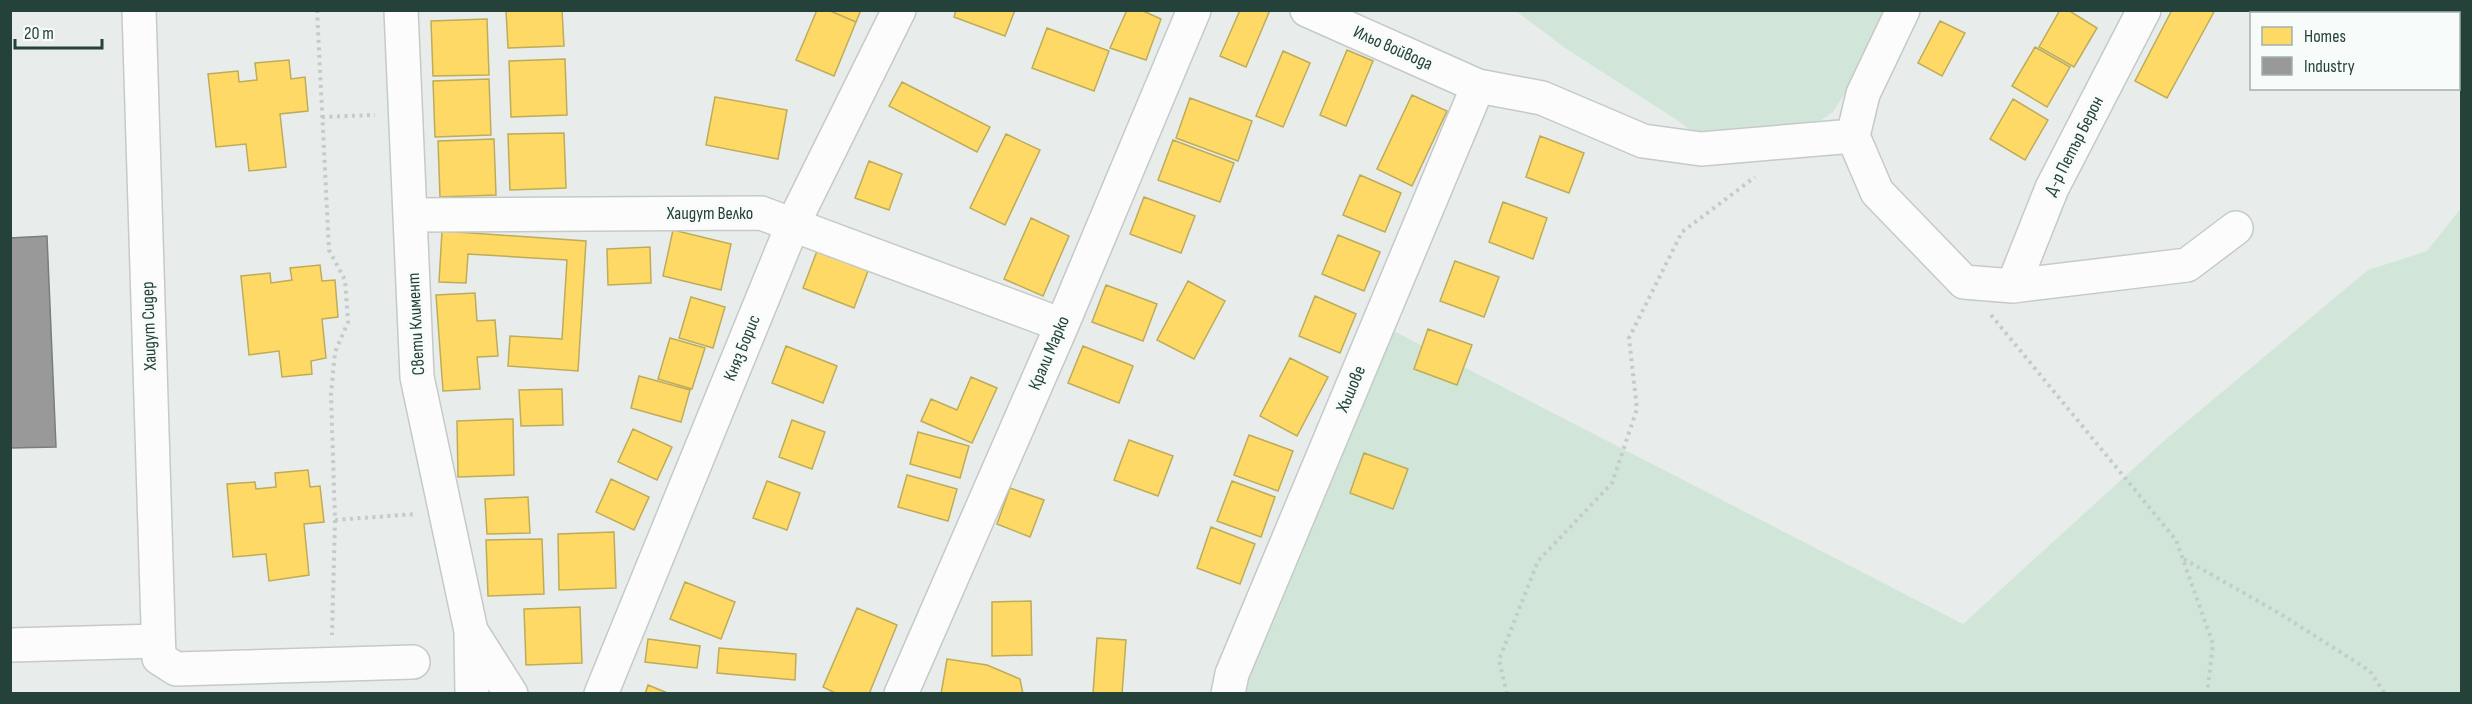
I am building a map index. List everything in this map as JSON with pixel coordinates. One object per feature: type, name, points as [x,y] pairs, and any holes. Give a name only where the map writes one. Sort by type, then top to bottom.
[{"type":"street","name":"Хаидут Сидер","points":[[139,10],[158,641]]},
{"type":"street","name":"Свети Климент","points":[[401,10],[417,377],[471,631]]},
{"type":"street","name":"Княз Борис","points":[[601,693],[793,224],[899,10]]},
{"type":"street","name":"Крали Марко","points":[[901,693],[1062,325],[1194,10]]},
{"type":"street","name":"Ильо войвода","points":[[1307,10],[1478,86],[1542,98],[1642,141],[1701,149],[1853,136]]},
{"type":"street","points":[[1904,10],[1863,94],[1853,136],[1877,192],[1964,282],[2013,286],[2187,265],[2235,228]]},
{"type":"street","name":"Д-р Петър Берон","points":[[2013,286],[2052,188],[2144,10]]},
{"type":"street","name":"Хъшове","points":[[1228,693],[1237,663],[1478,86]]},
{"type":"street","name":"Хаидут Велко","points":[[410,215],[761,213],[1062,325]]},
{"type":"street","points":[[471,631],[472,693]]},
{"type":"street","points":[[471,631],[511,693]]},
{"type":"street","points":[[10,645],[158,641],[159,658],[176,669],[413,662]]},
{"type":"path","points":[[317,10],[329,250],[345,280],[348,322],[335,352],[331,394],[335,520],[332,664]]},
{"type":"path","points":[[322,117],[406,114]]},
{"type":"path","points":[[1507,693],[1499,660],[1538,561],[1612,483],[1637,410],[1629,338],[1682,232],[1756,176]]},
{"type":"path","points":[[1964,282],[2176,540],[2213,644],[2207,693]]},
{"type":"path","points":[[335,520],[446,512]]},
{"type":"path","points":[[2183,559],[2279,613],[2370,671],[2385,693]]},
{"type":"green space","points":[[1516,11],[1885,11],[1850,85],[1833,112],[1809,128],[1697,136],[1680,122],[1565,48]]},
{"type":"green space","points":[[2461,208],[2461,693],[1238,694],[1386,327],[1963,624],[2166,439],[2368,270],[2427,251]]},
{"type":"building: Homes","points":[[506,10],[562,10],[564,46],[508,48]]},
{"type":"building: Homes","points":[[817,10],[828,10],[856,22],[834,76],[796,60]]},
{"type":"building: Homes","points":[[828,10],[861,10],[856,22]]},
{"type":"building: Homes","points":[[956,10],[1015,10],[1005,36],[954,17]]},
{"type":"building: Homes","points":[[1127,10],[1141,10],[1161,19],[1146,60],[1110,48]]},
{"type":"building: Homes","points":[[1240,10],[1270,10],[1246,67],[1220,56]]},
{"type":"building: Homes","points":[[2060,10],[2068,10],[2097,28],[2074,67],[2039,47]]},
{"type":"building: Homes","points":[[2172,10],[2215,10],[2167,98],[2135,81]]},
{"type":"building: Homes","points":[[487,19],[489,75],[433,76],[431,21]]},
{"type":"building: Homes","points":[[1940,21],[1965,33],[1942,76],[1918,63]]},
{"type":"building: Homes","points":[[1047,28],[1109,51],[1094,91],[1032,68]]},
{"type":"building: Homes","points":[[2035,47],[2070,67],[2047,107],[2012,86]]},
{"type":"building: Homes","points":[[1347,50],[1373,61],[1346,126],[1320,115]]},
{"type":"building: Homes","points":[[1283,51],[1310,63],[1283,127],[1256,116]]},
{"type":"building: Homes","points":[[565,59],[567,115],[511,117],[509,61]]},
{"type":"building: Homes","points":[[289,60],[291,79],[305,77],[308,111],[280,114],[286,167],[249,171],[246,144],[216,147],[208,74],[238,71],[239,82],[257,80],[255,63]]},
{"type":"building: Homes","points":[[489,79],[491,135],[435,137],[433,81]]},
{"type":"building: Homes","points":[[902,82],[990,127],[977,152],[889,106]]},
{"type":"building: Homes","points":[[1412,95],[1447,111],[1412,186],[1377,169]]},
{"type":"building: Homes","points":[[715,97],[787,110],[778,159],[706,145]]},
{"type":"building: Homes","points":[[1190,98],[1252,121],[1238,161],[1176,138]]},
{"type":"building: Homes","points":[[2013,99],[2048,120],[2025,160],[1990,139]]},
{"type":"building: Homes","points":[[564,133],[566,188],[510,190],[508,134]]},
{"type":"building: Homes","points":[[1006,134],[1040,150],[1005,225],[970,208]]},
{"type":"building: Homes","points":[[1540,136],[1584,153],[1569,193],[1526,177]]},
{"type":"building: Homes","points":[[494,139],[496,195],[440,197],[438,141]]},
{"type":"building: Homes","points":[[1173,140],[1234,163],[1220,202],[1158,180]]},
{"type":"building: Homes","points":[[869,161],[902,174],[889,210],[855,198]]},
{"type":"building: Homes","points":[[1360,175],[1401,193],[1385,232],[1343,215]]},
{"type":"building: Homes","points":[[1144,197],[1195,216],[1181,253],[1130,234]]},
{"type":"building: Homes","points":[[1503,202],[1547,218],[1533,259],[1489,242]]},
{"type":"building: Homes","points":[[1031,218],[1069,236],[1043,296],[1004,279]]},
{"type":"building: Homes","points":[[673,230],[731,244],[721,290],[663,276]]},
{"type":"building: Homes","points":[[442,231],[586,241],[578,371],[508,366],[510,336],[562,339],[567,260],[468,254],[466,283],[439,282]]},
{"type":"building: Homes","points":[[1338,235],[1380,252],[1364,291],[1322,274]]},
{"type":"building: Homes","points":[[650,247],[651,283],[608,285],[607,249]]},
{"type":"building: Homes","points":[[817,251],[868,271],[854,308],[803,288]]},
{"type":"building: Homes","points":[[1455,261],[1499,277],[1484,317],[1440,301]]},
{"type":"building: Homes","points":[[320,265],[322,281],[335,280],[338,317],[322,319],[326,358],[311,361],[312,374],[282,377],[279,351],[249,355],[241,276],[270,273],[271,283],[292,280],[290,268]]},
{"type":"building: Homes","points":[[1188,281],[1225,301],[1194,359],[1157,340]]},
{"type":"building: Homes","points":[[1106,285],[1157,304],[1143,341],[1092,322]]},
{"type":"building: Homes","points":[[475,293],[477,321],[495,320],[498,356],[477,357],[480,389],[443,391],[436,295]]},
{"type":"building: Homes","points":[[1315,296],[1356,314],[1340,353],[1299,336]]},
{"type":"building: Homes","points":[[691,297],[725,307],[713,348],[679,338]]},
{"type":"building: Homes","points":[[1428,329],[1472,345],[1457,385],[1414,369]]},
{"type":"building: Homes","points":[[670,338],[705,348],[692,389],[658,379]]},
{"type":"building: Homes","points":[[786,346],[837,366],[823,403],[772,383]]},
{"type":"building: Homes","points":[[1083,346],[1133,366],[1119,403],[1068,383]]},
{"type":"building: Homes","points":[[1290,358],[1328,377],[1297,436],[1260,416]]},
{"type":"building: Homes","points":[[639,376],[690,390],[681,422],[631,408]]},
{"type":"building: Homes","points":[[971,377],[997,388],[972,443],[921,421],[931,399],[957,410]]},
{"type":"building: Homes","points":[[562,389],[563,425],[521,426],[519,390]]},
{"type":"building: Homes","points":[[513,419],[514,475],[458,477],[457,421]]},
{"type":"building: Homes","points":[[792,420],[825,432],[812,469],[779,457]]},
{"type":"building: Homes","points":[[633,429],[672,447],[657,480],[618,462]]},
{"type":"building: Homes","points":[[918,432],[969,446],[960,478],[910,464]]},
{"type":"building: Homes","points":[[1249,435],[1293,451],[1278,491],[1234,475]]},
{"type":"building: Homes","points":[[1129,440],[1173,456],[1158,496],[1114,480]]},
{"type":"building: Homes","points":[[1364,453],[1408,469],[1393,509],[1350,493]]},
{"type":"building: Homes","points":[[308,470],[310,487],[320,486],[324,522],[304,524],[309,575],[269,581],[266,554],[233,557],[227,484],[255,482],[256,489],[276,487],[275,473]]},
{"type":"building: Homes","points":[[907,475],[957,489],[948,521],[898,507]]},
{"type":"building: Homes","points":[[611,479],[649,497],[634,530],[596,512]]},
{"type":"building: Homes","points":[[767,481],[800,493],[787,530],[753,518]]},
{"type":"building: Homes","points":[[1232,481],[1275,497],[1261,537],[1217,521]]},
{"type":"building: Homes","points":[[1010,488],[1044,500],[1030,537],[997,524]]},
{"type":"building: Homes","points":[[528,497],[530,533],[487,534],[485,499]]},
{"type":"building: Homes","points":[[1211,527],[1255,544],[1240,584],[1197,568]]},
{"type":"building: Homes","points":[[614,532],[616,588],[559,590],[558,534]]},
{"type":"building: Homes","points":[[542,539],[544,594],[488,596],[486,540]]},
{"type":"building: Homes","points":[[685,582],[735,602],[721,639],[670,619]]},
{"type":"building: Homes","points":[[1031,601],[1032,655],[992,656],[992,602]]},
{"type":"building: Homes","points":[[580,607],[582,663],[526,665],[524,609]]},
{"type":"building: Homes","points":[[857,608],[897,625],[869,694],[837,694],[823,687]]},
{"type":"building: Homes","points":[[1097,638],[1126,640],[1122,694],[1093,694]]},
{"type":"building: Homes","points":[[648,639],[700,646],[697,668],[645,662]]},
{"type":"building: Homes","points":[[719,648],[796,654],[795,680],[717,673]]},
{"type":"building: Homes","points":[[947,659],[987,665],[1020,679],[1023,694],[941,694]]},
{"type":"building: Homes","points":[[648,685],[670,694],[645,694]]},
{"type":"building: Industry","points":[[2307,10],[2397,10],[2396,12],[2306,12]]},
{"type":"building: Industry","points":[[47,236],[56,447],[10,448],[10,238]]}]
